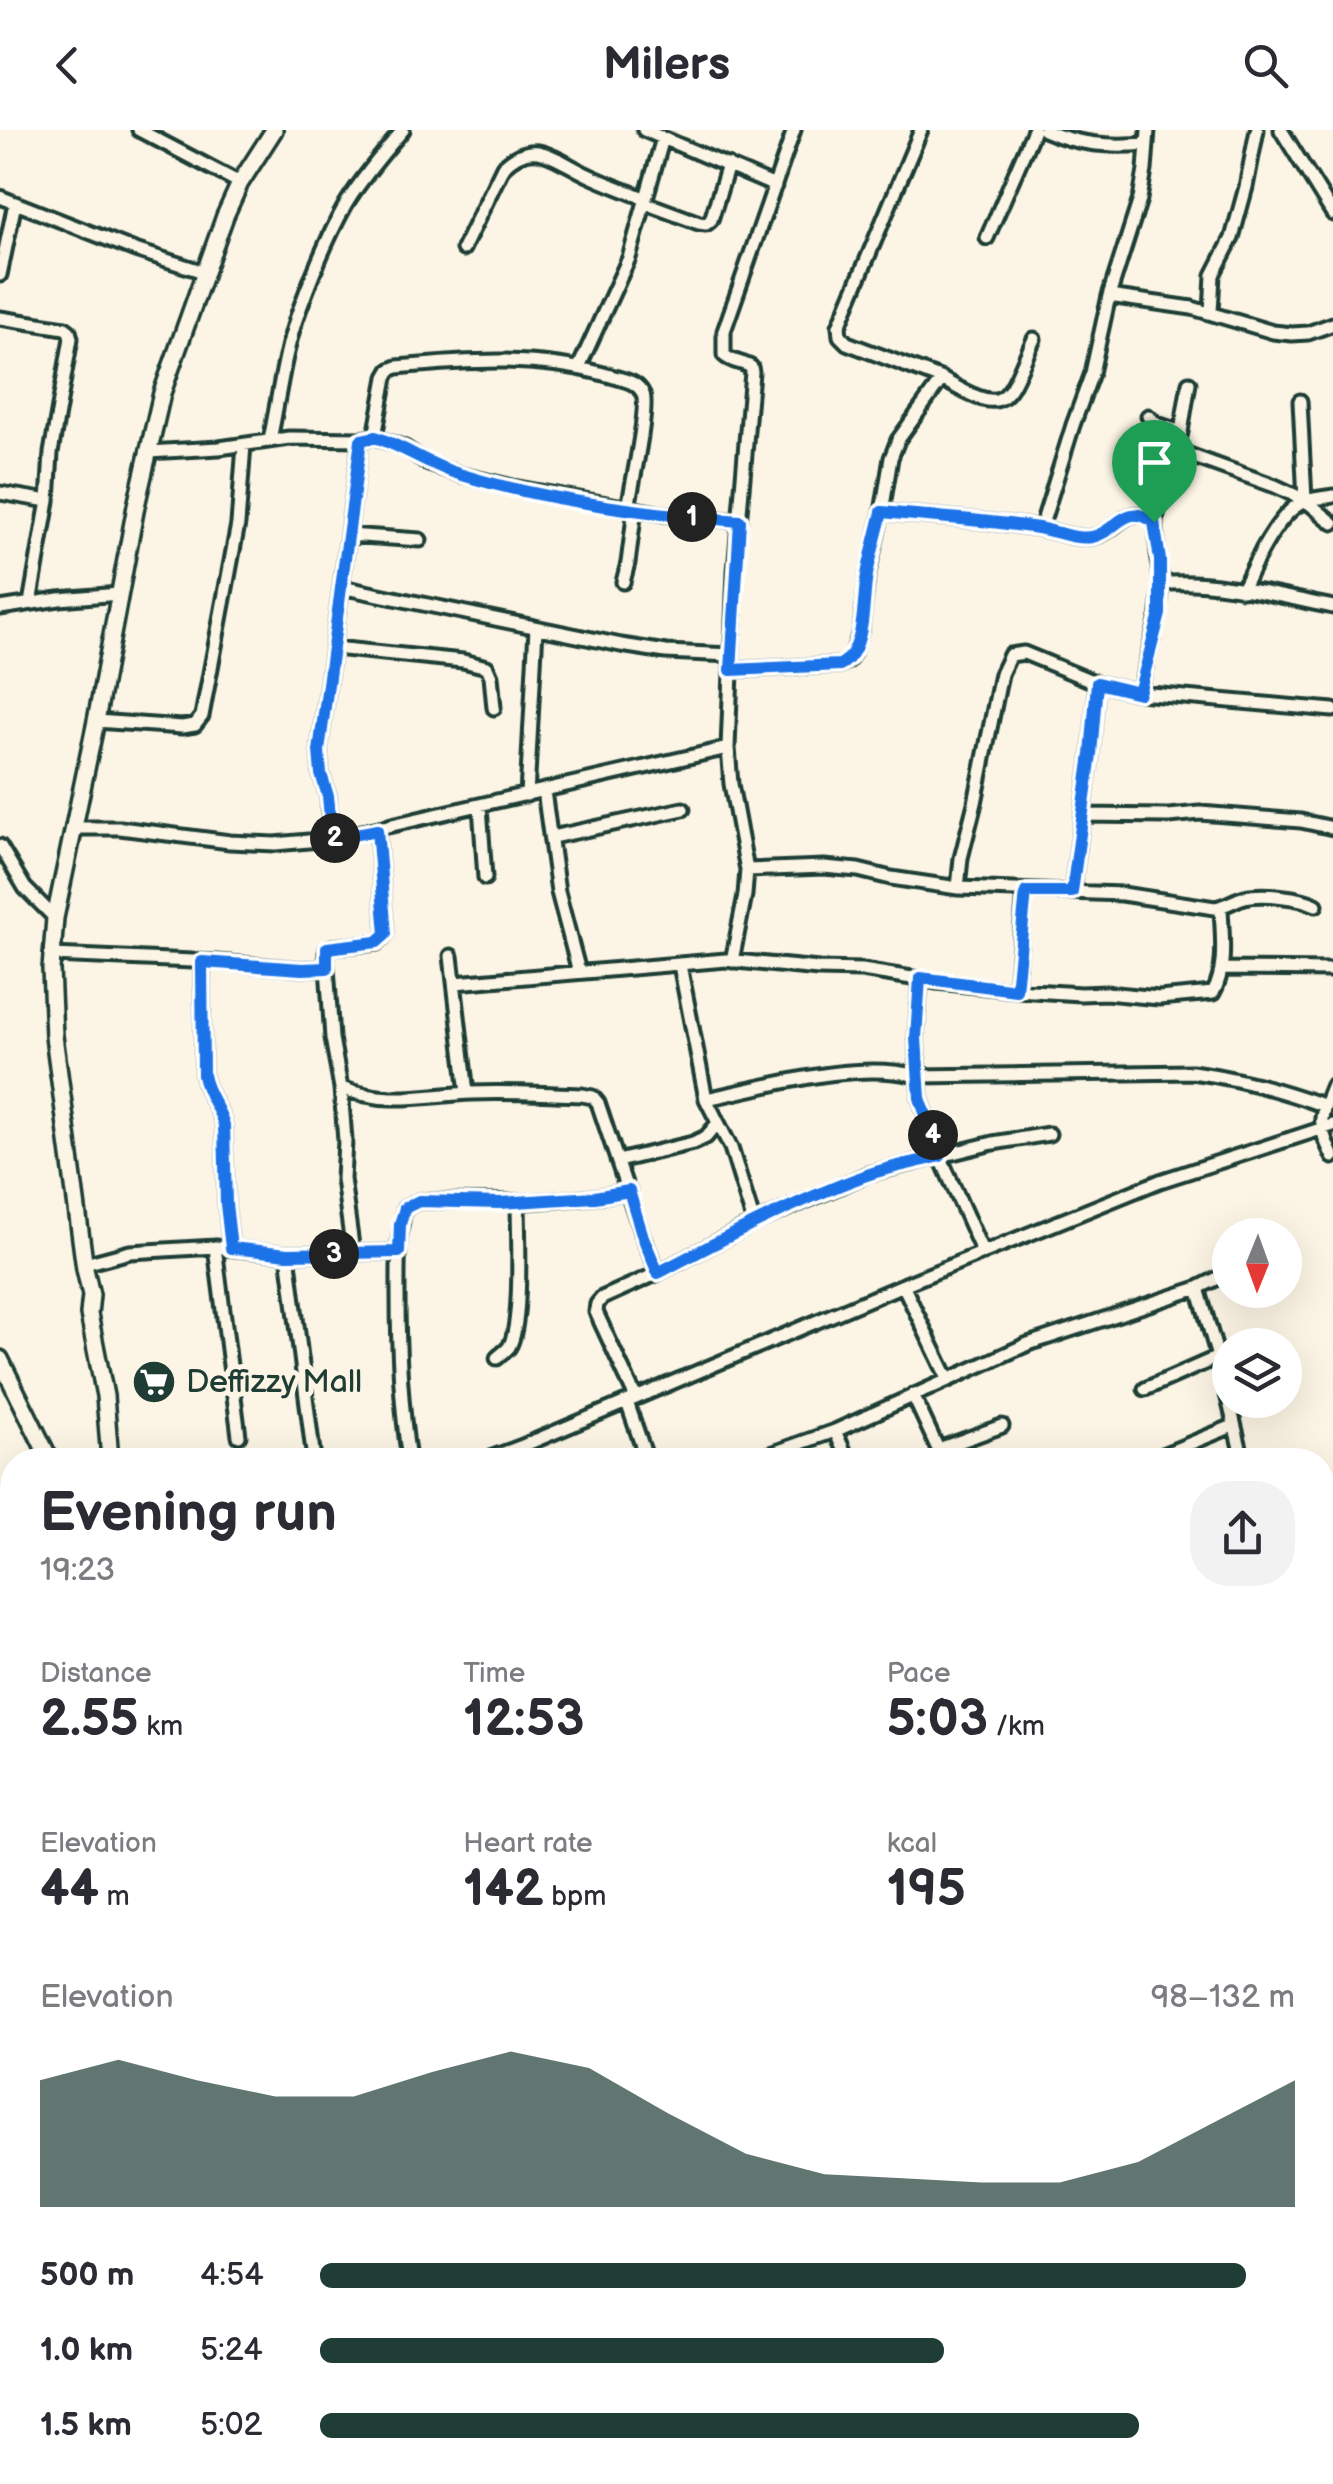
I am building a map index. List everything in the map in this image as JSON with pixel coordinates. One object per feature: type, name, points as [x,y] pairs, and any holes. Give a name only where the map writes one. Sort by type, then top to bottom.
[{"type":"street","points":[[138,130],[240,182]]},
{"type":"street","points":[[109,1448],[54,1036],[51,1000],[55,918],[162,394],[220,229],[240,182],[274,130]]},
{"type":"street","points":[[270,440],[282,370],[298,312],[346,205],[403,130]]},
{"type":"street","points":[[644,130],[775,186]]},
{"type":"street","points":[[732,960],[748,870],[728,748],[752,372],[746,364],[724,356],[724,331],[794,130]]},
{"type":"street","points":[[920,130],[839,326],[840,336],[847,343],[942,379],[988,402],[998,401],[1008,393],[1034,339]]},
{"type":"street","points":[[987,238],[1034,130]]},
{"type":"street","points":[[1044,130],[1096,146],[1147,144]]},
{"type":"street","points":[[1041,528],[1092,373],[1108,296],[1140,199],[1148,130]]},
{"type":"street","points":[[1211,312],[1212,276],[1232,238],[1257,130]]},
{"type":"street","points":[[1281,130],[1333,214]]},
{"type":"street","points":[[580,367],[650,203],[662,138]]},
{"type":"street","points":[[463,249],[503,167],[523,154],[534,151],[550,156],[699,224],[711,220],[728,165]]},
{"type":"street","points":[[0,197],[161,260],[204,272]]},
{"type":"street","points":[[0,270],[15,204]]},
{"type":"street","points":[[1108,296],[1211,312],[1274,332],[1308,333],[1333,324]]},
{"type":"street","points":[[0,318],[64,328],[71,338],[30,603]]},
{"type":"street","points":[[375,437],[386,378],[397,366],[480,359],[580,367],[632,382],[643,394],[644,404],[623,582]]},
{"type":"street","points":[[731,670],[840,665],[854,654],[891,458],[898,440],[942,379]]},
{"type":"street","points":[[1139,693],[1160,614],[1154,522],[1180,432],[1189,383]]},
{"type":"street","points":[[1300,401],[1305,500]]},
{"type":"street","points":[[1148,416],[1157,424],[1180,432]]},
{"type":"street","points":[[148,452],[289,438],[375,437],[462,475],[568,499],[740,521]]},
{"type":"street","points":[[332,839],[319,751],[361,440]]},
{"type":"street","points":[[96,721],[182,727],[195,725],[202,716],[238,524],[244,444]]},
{"type":"street","points":[[1175,450],[1275,486],[1305,500],[1333,523]]},
{"type":"street","points":[[0,493],[48,501]]},
{"type":"street","points":[[1242,590],[1263,544],[1294,507],[1305,500],[1333,496]]},
{"type":"street","points":[[882,512],[1041,528],[1090,538],[1129,515],[1147,516],[1154,522]]},
{"type":"street","points":[[348,535],[420,540]]},
{"type":"street","points":[[1161,584],[1177,582],[1242,590],[1333,607]]},
{"type":"street","points":[[342,587],[666,652],[731,655]]},
{"type":"street","points":[[0,608],[119,594]]},
{"type":"street","points":[[527,795],[536,628]]},
{"type":"street","points":[[334,648],[487,667],[494,708]]},
{"type":"street","points":[[958,888],[1001,674],[1010,655],[1024,653],[1097,683],[1139,693],[1333,710]]},
{"type":"street","points":[[1072,892],[1097,683]]},
{"type":"street","points":[[74,828],[120,828],[275,844],[332,839],[728,748]]},
{"type":"street","points":[[544,792],[558,892],[579,972]]},
{"type":"street","points":[[480,806],[485,878]]},
{"type":"street","points":[[552,838],[683,809]]},
{"type":"street","points":[[1083,815],[1200,813],[1333,828]]},
{"type":"street","points":[[353,1254],[343,1179],[345,1141],[332,1038],[327,948],[377,942],[386,934],[377,830]]},
{"type":"street","points":[[0,846],[24,888],[55,918]]},
{"type":"street","points":[[748,870],[841,869],[958,888],[1122,894],[1220,908],[1246,896],[1280,896],[1316,905]]},
{"type":"street","points":[[1016,990],[1026,892]]},
{"type":"street","points":[[455,983],[732,960],[862,970],[1016,990],[1159,998],[1200,996],[1212,994],[1222,970],[1220,908]]},
{"type":"street","points":[[52,955],[327,968]]},
{"type":"street","points":[[451,956],[467,1093]]},
{"type":"street","points":[[202,962],[203,1075],[205,1088],[224,1125],[231,1248]]},
{"type":"street","points":[[680,964],[706,1100],[730,1148],[754,1223]]},
{"type":"street","points":[[1222,970],[1333,970]]},
{"type":"street","points":[[920,978],[916,1038],[920,1098],[940,1156],[983,1253]]},
{"type":"street","points":[[706,1100],[851,1071],[898,1071],[918,1076],[1192,1072],[1258,1084],[1324,1106]]},
{"type":"street","points":[[1333,1085],[1320,1130],[1333,1157]]},
{"type":"street","points":[[341,1088],[382,1099],[467,1093],[593,1097],[658,1273]]},
{"type":"street","points":[[618,1161],[693,1143],[706,1137],[718,1124]]},
{"type":"street","points":[[520,1448],[1160,1181],[1333,1125]]},
{"type":"street","points":[[644,1448],[631,1400],[596,1312],[602,1298],[754,1223],[868,1174],[1049,1134]]},
{"type":"street","points":[[408,1448],[398,1358],[400,1224],[405,1208],[419,1201],[518,1202],[629,1191]]},
{"type":"street","points":[[497,1358],[509,1346],[514,1332],[518,1202]]},
{"type":"street","points":[[85,1264],[130,1252],[216,1248],[288,1254],[399,1252]]},
{"type":"street","points":[[216,1248],[239,1436]]},
{"type":"street","points":[[288,1254],[312,1448]]},
{"type":"street","points":[[789,1448],[1028,1344],[1212,1281]]},
{"type":"street","points":[[903,1285],[948,1379]]},
{"type":"street","points":[[1198,1288],[1212,1336]]},
{"type":"street","points":[[0,1359],[44,1448]]},
{"type":"street","points":[[1145,1389],[1212,1360]]},
{"type":"street","points":[[913,1395],[938,1448]]},
{"type":"street","points":[[1231,1418],[1239,1448]]},
{"type":"street","points":[[956,1448],[1002,1426]]},
{"type":"street","points":[[1179,1448],[1233,1426]]},
{"type":"street","points":[[835,1431],[843,1448]]},
{"type":"place","name":"Deffizzy Mall","points":[[154,1382]]},
{"type":"route","points":[[375,437],[462,475],[568,499],[740,521],[731,670],[840,665],[848,661],[861,630],[867,577],[882,512],[1041,528],[1090,538],[1129,515],[1140,514],[1154,522],[1160,560],[1160,614],[1139,693],[1097,683],[1072,892],[1026,892],[1016,990],[920,978],[916,1038],[920,1098],[940,1156],[868,1174],[754,1223],[658,1273],[629,1191],[526,1202],[419,1201],[405,1208],[399,1252],[288,1254],[231,1248],[224,1125],[205,1088],[203,1075],[202,962],[327,968],[327,948],[377,942],[386,934],[377,830],[332,839],[319,751],[361,440],[375,437]]}]
